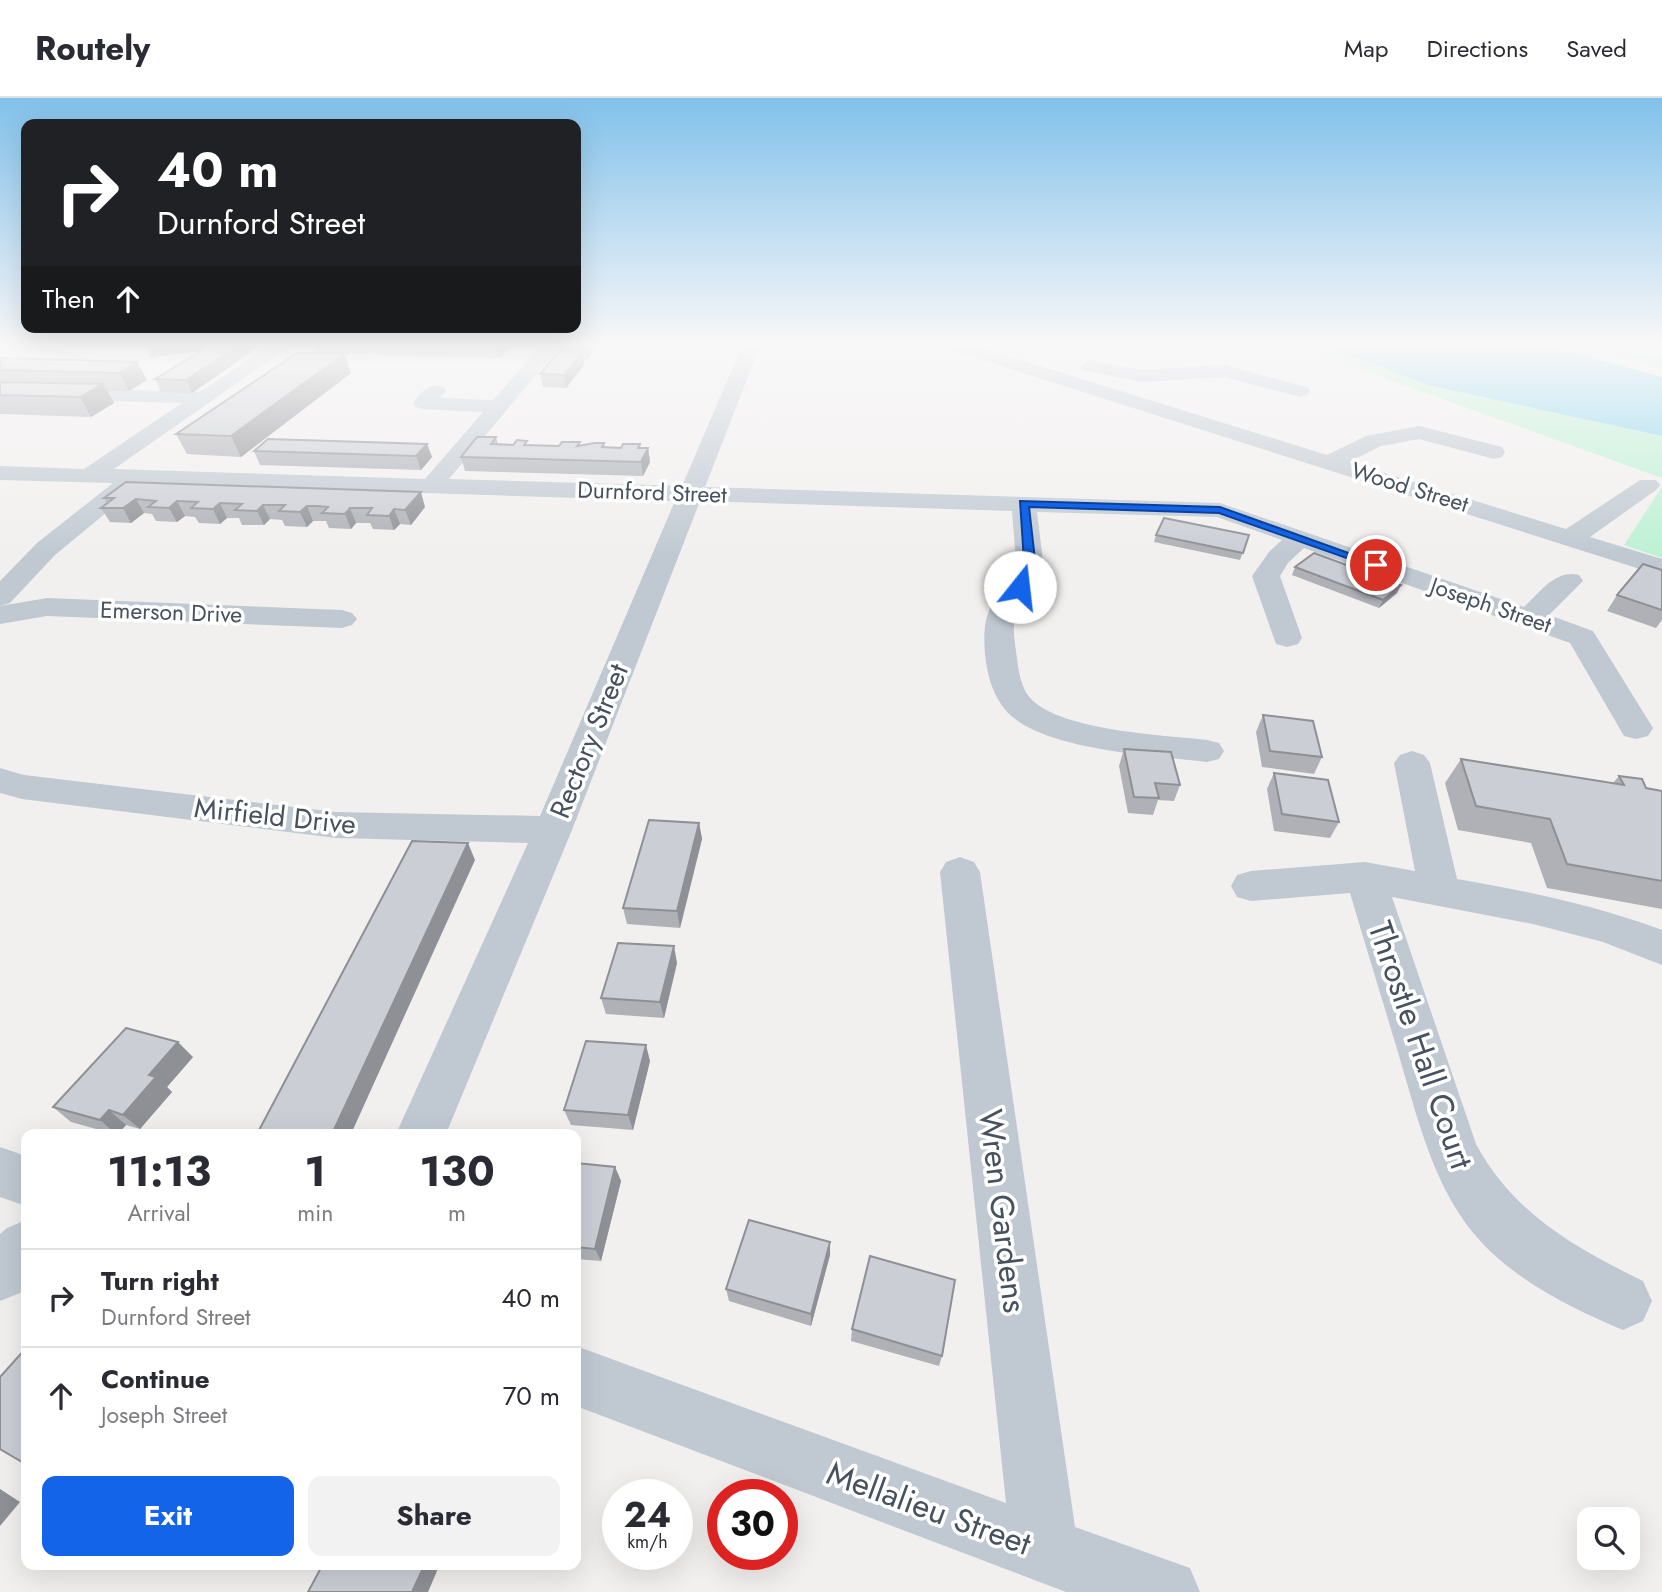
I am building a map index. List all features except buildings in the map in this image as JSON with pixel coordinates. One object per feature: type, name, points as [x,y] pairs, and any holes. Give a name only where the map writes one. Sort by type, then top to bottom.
[{"type":"street","points":[[90,475],[178,416]]},
{"type":"street","points":[[431,486],[492,416]]},
{"type":"street","name":"Rectory Street","points":[[423,1129],[553,830],[722,416]]},
{"type":"street","name":"Wood Street","points":[[1182,416],[1662,568]]},
{"type":"street","points":[[1331,462],[1374,441],[1419,432],[1494,452]]},
{"type":"street","name":"Durnford Street","points":[[0,473],[1220,510],[1300,538]]},
{"type":"street","points":[[0,597],[46,549],[136,477]]},
{"type":"street","points":[[1571,538],[1648,485]]},
{"type":"street","points":[[1024,504],[1031,577],[1010,597],[997,621],[1002,672],[1019,705],[1032,715],[1050,723],[1090,735],[1206,751]]},
{"type":"street","points":[[1287,638],[1266,576],[1278,558],[1300,538]]},
{"type":"street","name":"Joseph Street","points":[[1300,538],[1582,637],[1636,728]]},
{"type":"street","points":[[1529,618],[1569,581]]},
{"type":"street","name":"Emerson Drive","points":[[0,615],[47,607],[342,619]]},
{"type":"street","points":[[1412,763],[1439,889]]},
{"type":"street","name":"Mirfield Drive","points":[[0,780],[22,787],[336,825],[553,830]]},
{"type":"street","name":"Wren Gardens","points":[[960,872],[1045,1551]]},
{"type":"street","points":[[1251,886],[1365,877],[1533,908],[1611,928],[1662,948]]},
{"type":"street","name":"Throstle Hall Court","points":[[1365,877],[1454,1153],[1466,1180],[1497,1223],[1521,1243],[1566,1274],[1623,1301]]},
{"type":"street","points":[[0,1172],[21,1179]]},
{"type":"street","points":[[0,1273],[21,1252]]},
{"type":"street","name":"Mellalieu Street","points":[[581,1379],[1147,1589]]},
{"type":"green space","points":[[1489,416],[1569,416],[1662,436],[1662,478]]},
{"type":"green space","points":[[1662,487],[1662,558],[1624,545]]},
{"type":"water","points":[[1569,416],[1662,416],[1662,436]]},
{"type":"route","points":[[1020,587],[1031,577],[1024,504],[1220,510],[1376,565]]}]
